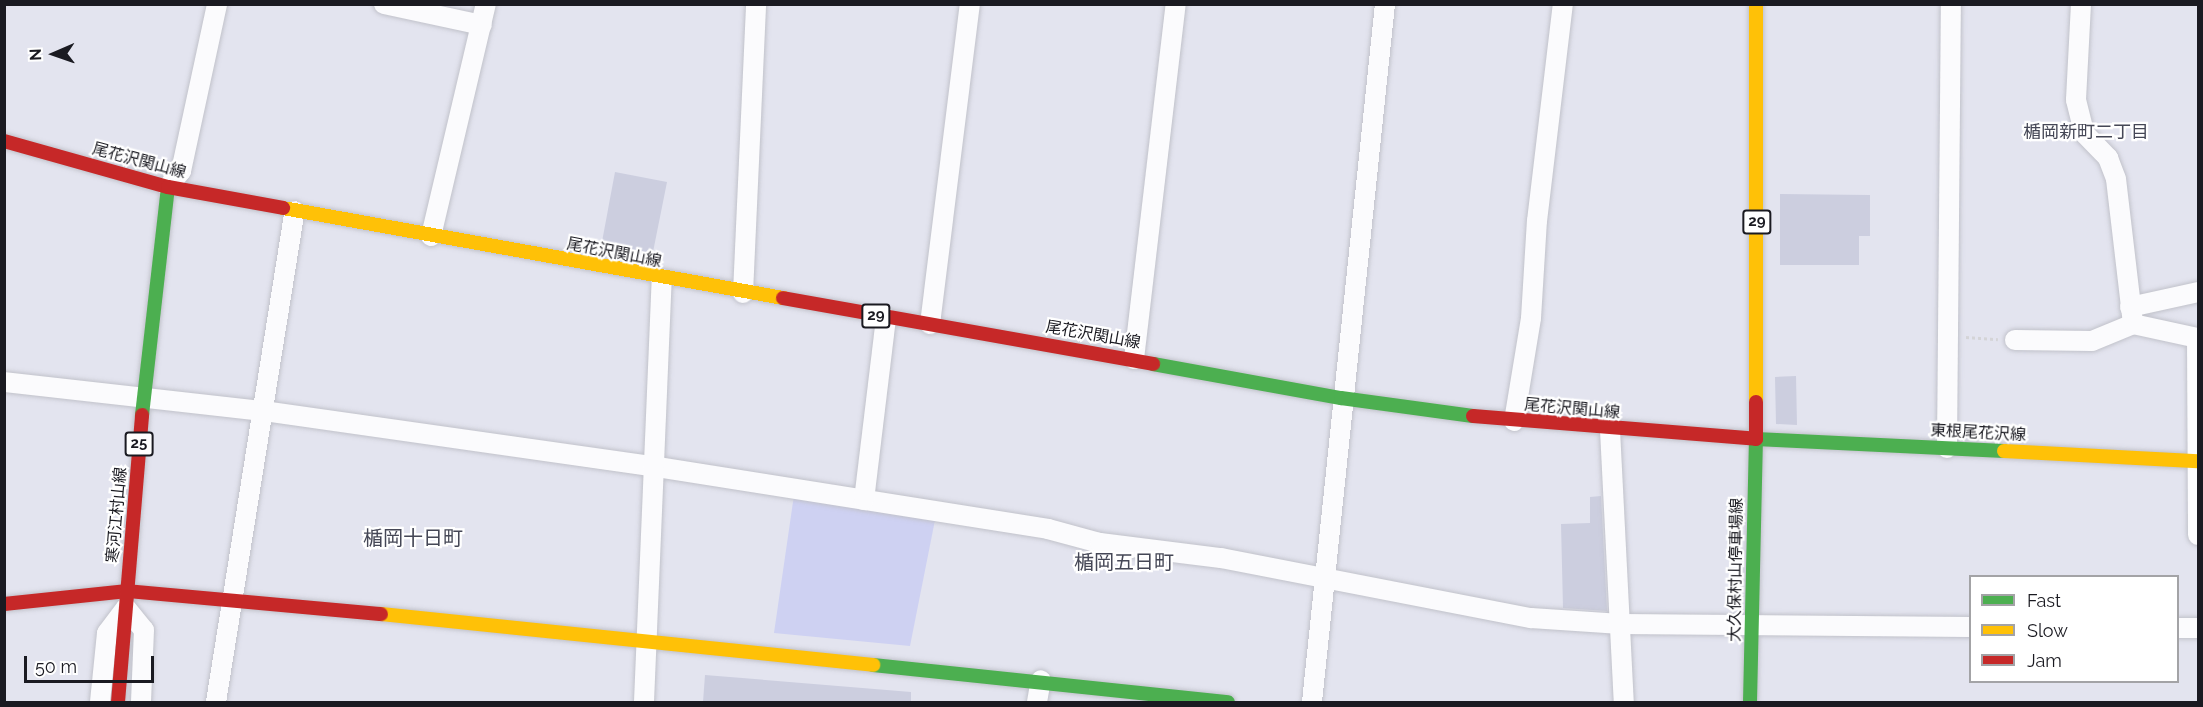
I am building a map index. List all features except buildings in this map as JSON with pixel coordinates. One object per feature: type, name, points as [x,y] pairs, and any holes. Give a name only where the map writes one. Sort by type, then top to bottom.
[{"type":"main road","name":"29","points":[[1756,4],[1756,439]]},
{"type":"main road","name":"尾花沢関山線","points":[[4,141],[168,187],[662,279],[1134,359],[1341,398],[1514,421],[1610,430],[1756,439]]},
{"type":"main road","name":"寒河江村山線","points":[[118,702],[143,397],[168,187]]},
{"type":"main road","name":"東根尾花沢線","points":[[1756,439],[2197,461]]},
{"type":"main road","name":"大久保村山停車場線","points":[[1750,702],[1756,439]]},
{"type":"main road","points":[[4,604],[232,599],[647,645],[1041,680],[1228,702]]},
{"type":"street","points":[[168,187],[181,171],[217,4]]},
{"type":"street","points":[[384,4],[482,25]]},
{"type":"street","points":[[431,236],[486,4]]},
{"type":"street","points":[[743,293],[756,4]]},
{"type":"street","points":[[930,324],[970,4]]},
{"type":"street","points":[[1134,359],[1176,4]]},
{"type":"street","points":[[1312,702],[1328,580],[1323,565],[1385,4]]},
{"type":"street","points":[[1514,421],[1531,318],[1537,221],[1563,4]]},
{"type":"street","points":[[1947,448],[1950,336],[1951,4]]},
{"type":"street","points":[[2081,4],[2076,100],[2084,133],[2108,158],[2116,179],[2131,316]]},
{"type":"street","points":[[216,702],[296,211]]},
{"type":"street","points":[[644,702],[656,507],[651,466],[662,279]]},
{"type":"street","points":[[2015,340],[2092,341],[2131,316],[2199,292]]},
{"type":"street","points":[[2131,316],[2197,338],[2199,535]]},
{"type":"street","points":[[864,500],[886,318]]},
{"type":"street","points":[[4,382],[264,411],[651,466],[1048,529],[1100,543],[1221,558],[1530,618],[1621,624],[1969,627]]},
{"type":"street","points":[[1610,430],[1624,702]]},
{"type":"street","points":[[100,702],[107,633],[127,600],[144,630],[141,702]]},
{"type":"street","points":[[2179,628],[2199,628]]},
{"type":"street","points":[[1037,702],[1041,680]]},
{"type":"path","points":[[1950,336],[2015,340]]},
{"type":"shaded area","points":[[794,495],[935,520],[910,646],[774,633]]},
{"type":"traffic: fast","points":[[142,415],[168,187]]},
{"type":"traffic: fast","points":[[1153,364],[1341,398],[1473,416]]},
{"type":"traffic: fast","points":[[1750,702],[1756,439],[2004,451]]},
{"type":"traffic: fast","points":[[873,665],[1228,702]]},
{"type":"traffic: slow","points":[[1756,4],[1756,402]]},
{"type":"traffic: slow","points":[[283,208],[783,298]]},
{"type":"traffic: slow","points":[[2004,451],[2198,461]]},
{"type":"traffic: slow","points":[[381,614],[873,665]]},
{"type":"traffic: jam","points":[[4,141],[168,187],[283,208]]},
{"type":"traffic: jam","points":[[783,298],[1153,364]]},
{"type":"traffic: jam","points":[[1473,416],[1756,439],[1756,402]]},
{"type":"traffic: jam","points":[[118,702],[142,415]]},
{"type":"traffic: jam","points":[[4,604],[127,591],[381,614]]},
{"type":"district","name":"楯岡新町二丁目","points":[[2086,132]]},
{"type":"district","name":"楯岡十日町","points":[[413,538]]},
{"type":"district","name":"楯岡五日町","points":[[1124,562]]}]
